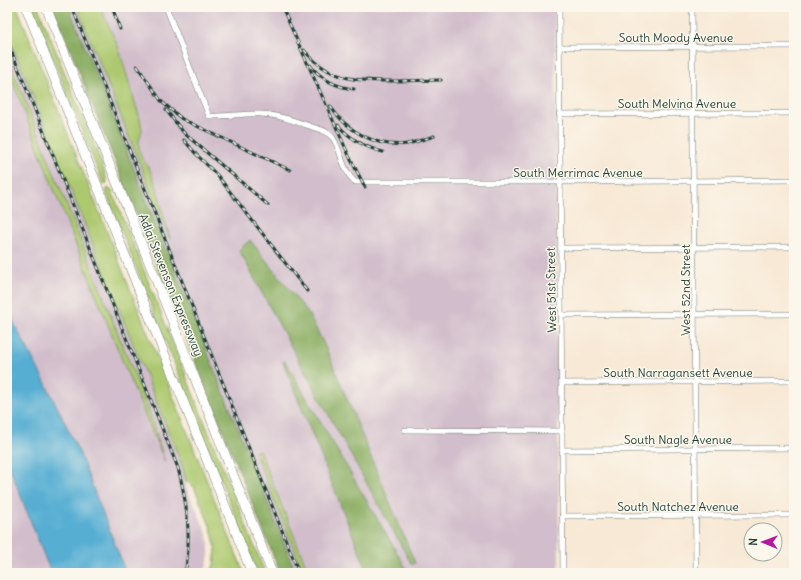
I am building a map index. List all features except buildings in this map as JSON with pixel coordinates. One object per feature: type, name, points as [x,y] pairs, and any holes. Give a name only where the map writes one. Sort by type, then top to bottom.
[{"type":"highway","points":[[26,7],[252,573]]},
{"type":"highway","name":"Adlai Stevenson Expressway","points":[[46,7],[152,269],[272,573]]},
{"type":"street","name":"South Merrimac Avenue","points":[[166,7],[209,116],[220,117],[260,114],[291,119],[326,132],[333,137],[346,171],[350,178],[355,182],[794,180]]},
{"type":"street","name":"West 51st Street","points":[[559,7],[563,573]]},
{"type":"street","name":"West 52nd Street","points":[[692,7],[694,113],[696,573]]},
{"type":"street","name":"South Moody Avenue","points":[[559,48],[794,46]]},
{"type":"street","name":"South Melvina Avenue","points":[[559,114],[794,113]]},
{"type":"street","points":[[561,248],[794,247]]},
{"type":"street","points":[[561,315],[794,314]]},
{"type":"street","name":"South Narragansett Avenue","points":[[562,383],[794,381]]},
{"type":"street","points":[[404,430],[562,431]]},
{"type":"street","name":"South Nagle Avenue","points":[[562,450],[794,448]]},
{"type":"street","name":"South Natchez Avenue","points":[[562,516],[794,515]]},
{"type":"shaded area","points":[[69,7],[77,7],[169,236],[156,185],[149,168],[142,159],[139,150],[139,140],[142,129],[126,70],[118,46],[100,7],[555,7],[559,573],[309,573],[259,450],[255,452],[304,573],[296,573]]},
{"type":"shaded area","points":[[7,32],[182,465],[187,489],[206,531],[209,543],[209,554],[204,573],[126,573],[79,452],[44,380],[7,310],[7,66],[51,182],[163,457],[150,414],[7,55]]},
{"type":"shaded area","points":[[7,462],[48,565],[51,573],[7,573]]},
{"type":"green space","points":[[7,7],[17,7],[244,573],[211,573],[214,565],[216,549],[211,528],[194,487],[186,481],[182,465],[7,32]]},
{"type":"green space","points":[[32,7],[38,7],[102,165],[107,181],[106,185],[103,183]]},
{"type":"green space","points":[[53,7],[69,7],[296,573],[280,573]]},
{"type":"green space","points":[[77,7],[100,7],[118,46],[140,119],[142,130],[139,140],[139,150],[142,159],[149,168],[156,185],[170,239]]},
{"type":"green space","points":[[7,55],[150,414],[165,462],[129,377],[51,182],[7,66]]},
{"type":"green space","points":[[108,188],[112,191],[265,573],[258,573],[106,192]]},
{"type":"green space","points":[[250,240],[308,313],[326,348],[415,563],[412,565],[239,250]]},
{"type":"green space","points":[[285,361],[409,573],[368,573],[283,362]]},
{"type":"green space","points":[[259,450],[309,573],[304,573],[255,452]]},
{"type":"water","points":[[7,310],[44,380],[79,452],[126,573],[51,573],[7,461]]},
{"type":"railway","points":[[72,7],[299,573]]},
{"type":"railway","points":[[112,7],[120,29]]},
{"type":"railway","points":[[282,7],[350,158],[365,187]]},
{"type":"railway","points":[[7,40],[178,468],[188,520],[188,547],[185,573]]},
{"type":"railway","points":[[304,50],[323,68],[343,77],[378,81],[441,80]]},
{"type":"railway","points":[[310,65],[329,82],[354,89]]},
{"type":"railway","points":[[137,66],[162,102],[182,119],[290,170]]},
{"type":"railway","points":[[330,106],[345,123],[363,136],[373,140],[395,145],[407,144],[434,136]]},
{"type":"railway","points":[[166,110],[184,133],[268,205]]},
{"type":"railway","points":[[338,125],[358,142],[383,152]]},
{"type":"railway","points":[[184,140],[217,175],[307,291]]}]
